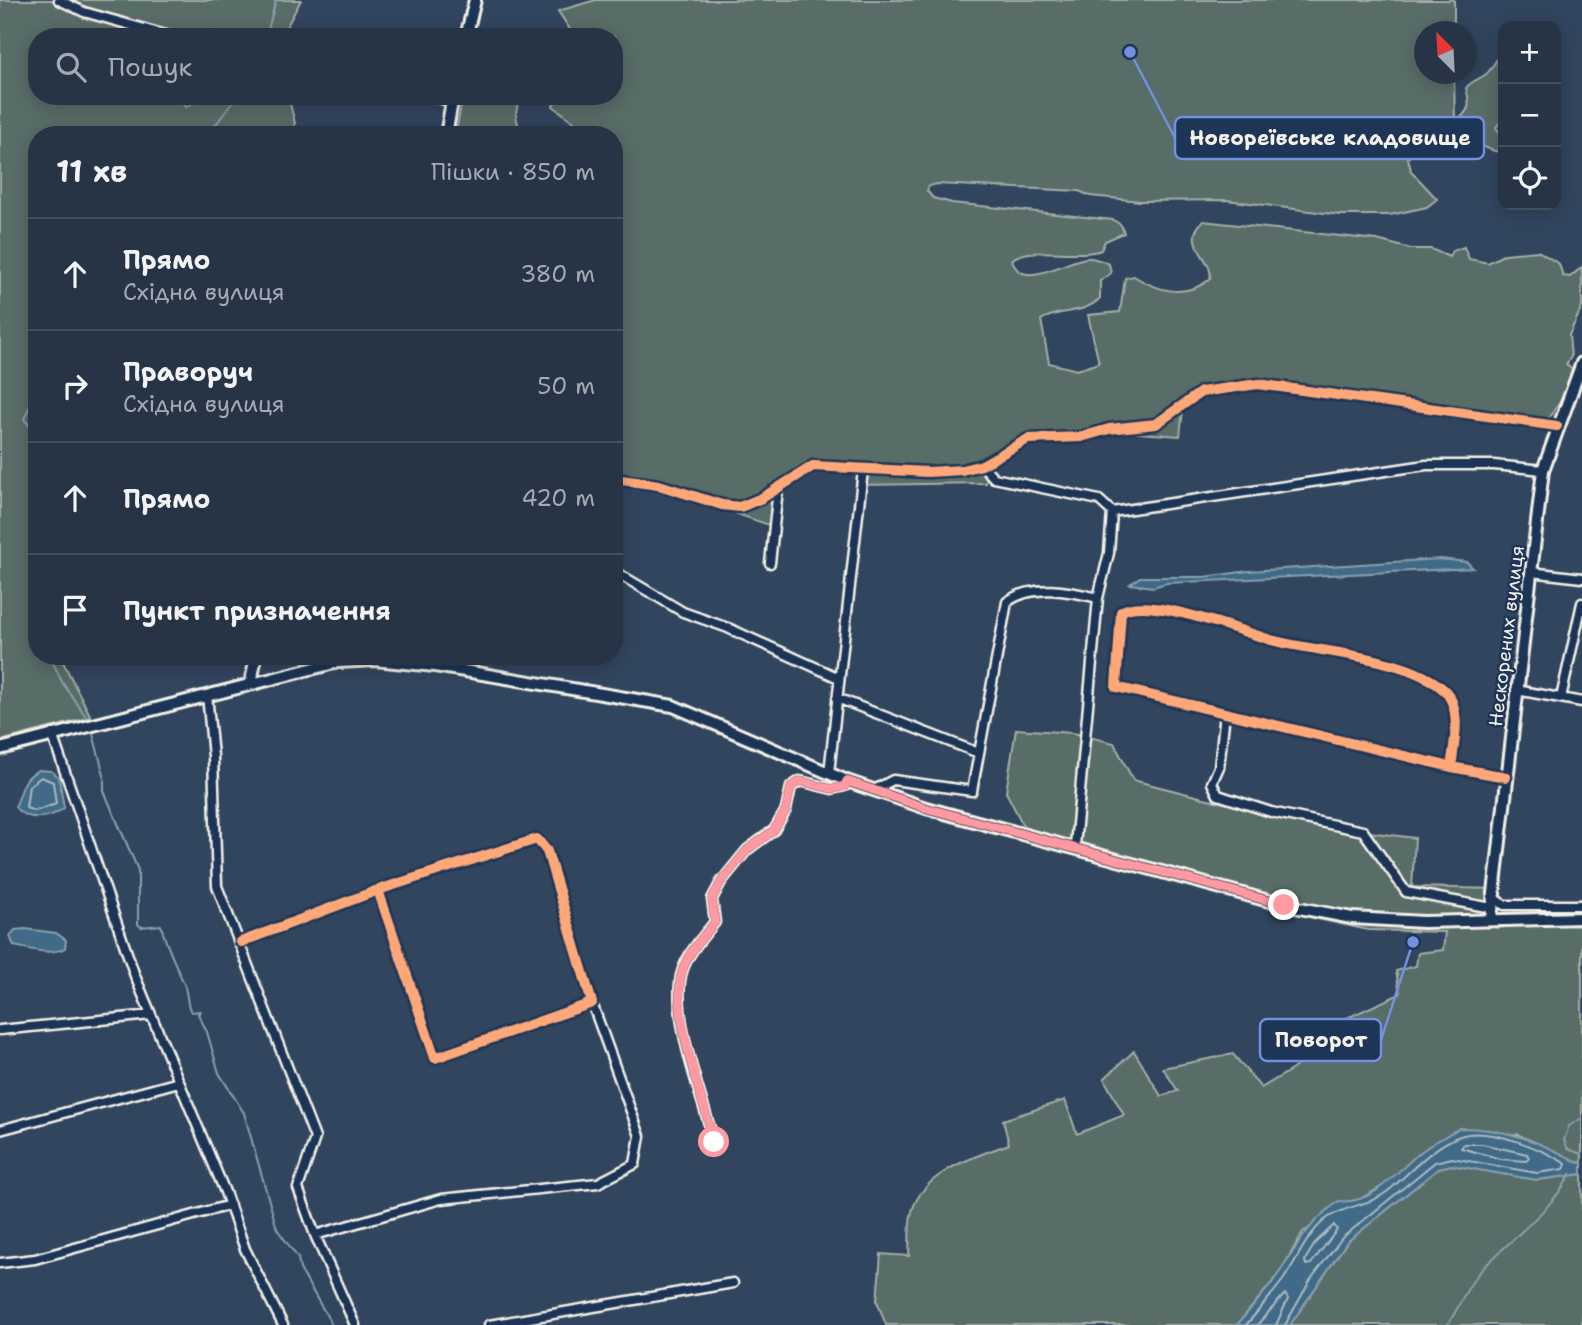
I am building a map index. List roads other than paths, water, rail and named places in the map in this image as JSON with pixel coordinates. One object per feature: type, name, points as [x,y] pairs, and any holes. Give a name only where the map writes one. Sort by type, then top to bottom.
[{"type":"main road","points":[[468,28],[475,0]]},
{"type":"main road","points":[[448,126],[451,105]]},
{"type":"main road","name":"Нескорених вулиця","points":[[1492,908],[1543,470],[1582,363]]},
{"type":"main road","points":[[251,682],[252,665]]},
{"type":"main road","points":[[0,749],[325,665]]},
{"type":"main road","points":[[421,665],[673,706],[847,781],[926,808],[1075,846],[1284,905],[1352,918],[1424,922],[1492,908],[1582,918]]},
{"type":"street","points":[[59,0],[85,12],[141,28]]},
{"type":"street","points":[[623,480],[659,485],[722,505],[740,507],[778,489],[813,467],[928,472],[962,470],[982,465],[1028,439],[1081,437],[1109,429],[1156,424],[1201,393],[1258,384],[1557,426]]},
{"type":"street","points":[[982,465],[995,478],[1099,500],[1112,512]]},
{"type":"street","points":[[1112,512],[1426,465],[1494,465],[1543,470]]},
{"type":"street","points":[[829,773],[863,470]]},
{"type":"street","points":[[770,563],[778,489]]},
{"type":"street","points":[[1075,846],[1098,598],[1109,553],[1112,512]]},
{"type":"street","points":[[1531,572],[1582,578]]},
{"type":"street","points":[[623,576],[683,612],[728,628],[839,678]]},
{"type":"street","points":[[874,790],[894,780],[972,791],[976,752],[1007,602],[1017,594],[1044,590],[1098,598]]},
{"type":"street","points":[[1561,698],[1582,603]]},
{"type":"street","points":[[1451,767],[1455,737],[1453,701],[1443,689],[1409,670],[1270,640],[1240,628],[1192,615],[1132,607],[1121,612],[1116,687],[1451,767],[1506,776]]},
{"type":"street","points":[[1516,690],[1582,702]]},
{"type":"street","points":[[207,695],[213,756],[218,886],[315,1138],[298,1188],[315,1235],[355,1325]]},
{"type":"street","points":[[837,698],[976,752]]},
{"type":"street","points":[[1225,713],[1219,767],[1212,783],[1218,795],[1271,812],[1363,831],[1406,892],[1492,908],[1504,905],[1582,905]]},
{"type":"street","points":[[52,734],[109,905],[151,1015],[230,1205],[245,1248],[283,1325]]},
{"type":"street","points":[[714,1142],[684,1029],[680,981],[692,950],[715,922],[712,899],[721,882],[747,850],[774,830],[786,810],[791,787],[800,781],[832,789],[845,786],[847,781]]},
{"type":"street","points":[[241,942],[378,890],[537,839],[547,851],[592,1003],[640,1136],[635,1164],[598,1183],[441,1199],[315,1235]]},
{"type":"street","points":[[378,890],[435,1058],[592,1003]]},
{"type":"street","points":[[0,1030],[151,1015]]},
{"type":"street","points":[[0,1130],[179,1083]]},
{"type":"street","points":[[0,1263],[35,1259],[230,1205]]},
{"type":"street","points":[[489,1325],[733,1283]]},
{"type":"water","points":[[1440,559],[1467,562],[1473,568],[1167,583],[1153,587],[1130,584],[1140,577],[1204,577],[1249,571]]},
{"type":"water","points":[[39,770],[51,771],[59,777],[64,808],[52,815],[32,817],[15,807],[26,781]]},
{"type":"water","points":[[15,930],[56,933],[66,940],[65,948],[47,952],[14,946],[10,936]]},
{"type":"water","points":[[1459,1128],[1492,1130],[1536,1142],[1579,1163],[1582,1161],[1582,1174],[1537,1180],[1451,1165],[1439,1168],[1347,1242],[1290,1325],[1237,1325],[1274,1280],[1305,1234],[1328,1209],[1339,1201],[1362,1198],[1382,1187],[1422,1151]]},
{"type":"waterway","points":[[268,28],[276,0]]},
{"type":"waterway","points":[[214,126],[230,105]]},
{"type":"waterway","points":[[28,410],[24,419],[28,424]]},
{"type":"waterway","points":[[54,665],[62,682],[89,721]]},
{"type":"waterway","points":[[92,730],[104,775],[104,791],[138,870],[138,924],[141,927],[161,925],[184,984],[189,1009],[191,1012],[201,1011],[198,1014],[207,1032],[219,1073],[244,1113],[277,1229],[298,1258],[300,1269],[332,1325]]},
{"type":"waterway","points":[[1582,1118],[1569,1126],[1564,1140],[1568,1149],[1582,1154]]},
{"type":"waterway","points":[[1447,1325],[1478,1274],[1542,1212],[1570,1174]]},
{"type":"place","name":"Новореївське кладовище","points":[[1130,52]]},
{"type":"place","name":"Поворот","points":[[1413,942]]}]
